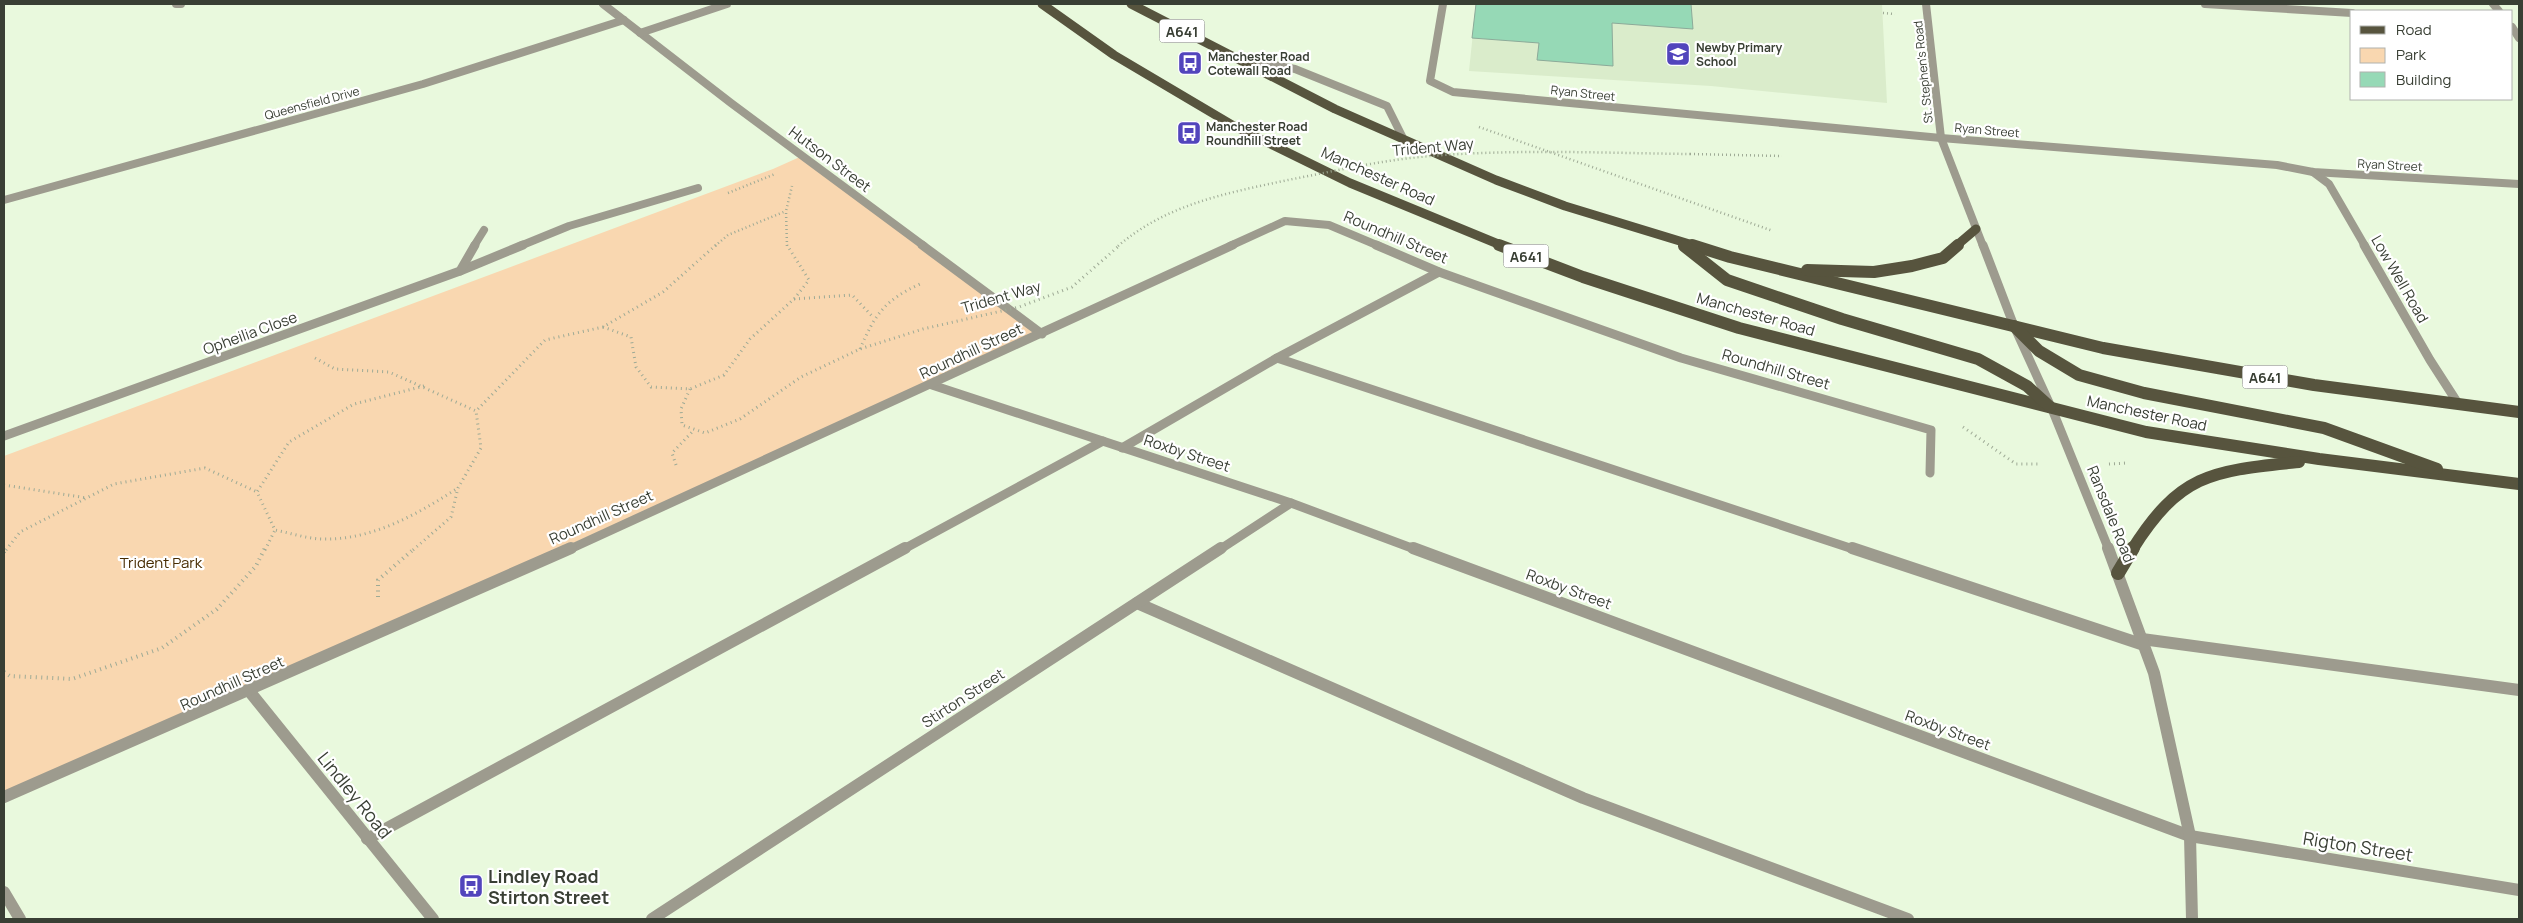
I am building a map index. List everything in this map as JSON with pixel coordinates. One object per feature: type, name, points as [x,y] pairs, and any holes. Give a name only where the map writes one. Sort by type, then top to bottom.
[{"type":"main road","name":"Manchester Road","points":[[1042,4],[1114,56],[1234,126],[1350,183],[1465,232],[1583,277],[1739,328],[2146,432],[2319,460],[2519,484]]},
{"type":"main road","name":"A641","points":[[1131,4],[1335,109],[1496,180],[1566,206],[1730,257],[2014,326],[2174,362],[2314,385],[2519,412]]},
{"type":"main road","points":[[1782,269],[1889,272],[1944,258],[1976,229]]},
{"type":"main road","points":[[1678,240],[1727,280],[1842,319],[1978,360],[2027,386],[2052,409]]},
{"type":"main road","points":[[2014,326],[2039,351],[2079,375],[2144,393],[2324,428],[2458,476]]},
{"type":"main road","points":[[2118,573],[2145,528],[2188,486],[2219,474],[2252,466],[2319,460]]},
{"type":"street","points":[[176,4],[181,4]]},
{"type":"street","name":"Hutson Street","points":[[603,4],[731,103],[1042,334]]},
{"type":"street","points":[[640,33],[727,4]]},
{"type":"street","name":"Ryan Street","points":[[1443,4],[1430,81],[1453,92],[1942,138],[2277,165],[2313,172],[2519,184]]},
{"type":"street","name":"St. Stephen's Road","points":[[1926,4],[1942,138]]},
{"type":"street","points":[[2205,4],[2350,13]]},
{"type":"street","name":"Queensfield Drive","points":[[4,200],[423,84],[624,20]]},
{"type":"street","points":[[1233,57],[1295,69],[1387,106],[1404,140]]},
{"type":"street","name":"Ransdale Road","points":[[1942,138],[2014,326],[2052,409],[2118,573],[2154,673],[2190,836],[2192,919]]},
{"type":"street","name":"Low Well Road","points":[[2313,172],[2329,184],[2430,360],[2460,405]]},
{"type":"street","name":"Opheilia Close","points":[[4,436],[460,271],[569,226],[698,188]]},
{"type":"street","name":"Roundhill Street","points":[[4,796],[250,692],[932,385],[1285,221],[1330,225],[1439,272],[1681,358],[1932,430],[1930,473]]},
{"type":"street","points":[[460,271],[484,230]]},
{"type":"street","points":[[1122,448],[1277,358],[1439,272]]},
{"type":"street","points":[[1277,358],[2143,642],[2519,690]]},
{"type":"street","name":"Roxby Street","points":[[932,385],[1291,503],[2190,836]]},
{"type":"street","points":[[367,839],[1103,442]]},
{"type":"street","name":"Stirton Street","points":[[652,919],[1291,503]]},
{"type":"street","points":[[1137,604],[1583,798],[1908,919]]},
{"type":"street","name":"Lindley Road","points":[[250,692],[432,919]]},
{"type":"street","name":"Rigton Street","points":[[2190,836],[2519,890]]},
{"type":"street","points":[[4,892],[20,919]]},
{"type":"path","points":[[1475,126],[1779,233]]},
{"type":"path","name":"Trident Way","points":[[690,389],[682,408],[682,425],[705,433],[740,419],[801,377],[860,349],[923,329],[1019,308],[1072,287],[1129,237],[1174,210],[1220,194],[1356,167],[1429,156],[1550,152],[1690,154]]},
{"type":"path","points":[[698,188],[710,200],[780,173]]},
{"type":"path","points":[[476,411],[545,340],[603,327],[663,292],[728,235],[786,212],[787,248],[810,280],[794,299],[750,339],[724,375],[690,389],[651,387],[636,367],[631,337],[603,327]]},
{"type":"path","points":[[860,349],[873,317],[895,294],[926,282]]},
{"type":"path","points":[[794,299],[852,295],[873,317]]},
{"type":"path","points":[[311,356],[335,369],[389,372],[425,386],[476,411]]},
{"type":"path","points":[[257,492],[288,442],[354,404],[425,386]]},
{"type":"path","points":[[377,634],[378,580],[451,518],[458,488],[481,448],[476,411]]},
{"type":"path","points":[[1959,424],[2016,464],[2074,465]]},
{"type":"path","points":[[4,552],[20,532],[114,484],[205,468],[257,492],[275,530]]},
{"type":"path","points":[[4,485],[88,498]]},
{"type":"path","points":[[275,530],[320,539],[373,533],[416,516],[458,488]]},
{"type":"path","points":[[4,672],[10,676],[72,678],[162,648],[217,609],[256,566],[275,530]]},
{"type":"shaded area","name":"Newby Primary School","points":[[1476,4],[1882,4],[1887,103],[1711,86],[1469,71]]},
{"type":"green space","name":"Trident Park","points":[[802,156],[1042,334],[4,797],[4,456],[773,169]]},
{"type":"building","points":[[1476,4],[1691,4],[1693,29],[1612,23],[1613,66],[1537,60],[1539,43],[1472,38]]},
{"type":"place","name":"Newby Primary School","points":[[1678,54]]},
{"type":"place","name":"Manchester Road Cotewall Road","points":[[1190,63]]},
{"type":"place","name":"Manchester Road Roundhill Street","points":[[1189,133]]},
{"type":"place","name":"Lindley Road Stirton Street","points":[[471,886]]}]
